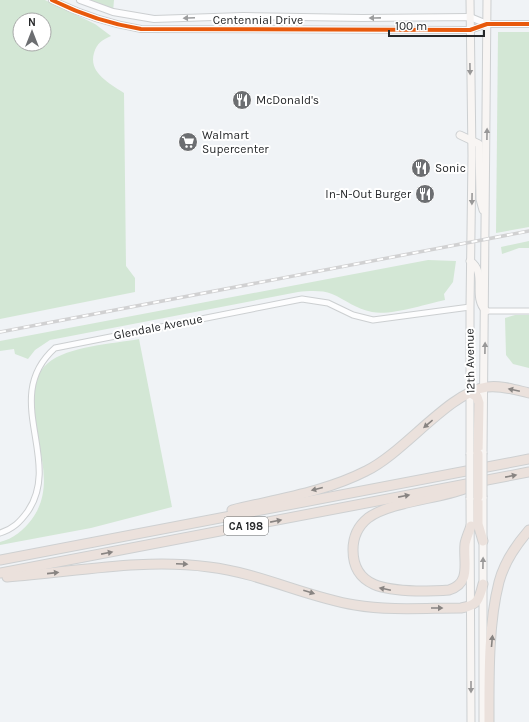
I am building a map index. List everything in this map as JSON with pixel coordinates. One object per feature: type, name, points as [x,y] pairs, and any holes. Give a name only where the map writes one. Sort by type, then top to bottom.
[{"type":"highway","points":[[126,535],[308,491],[349,479],[383,461],[458,399],[485,387],[499,386],[529,393]]},
{"type":"highway","points":[[471,393],[477,397],[479,403],[477,497],[478,524],[483,541]]},
{"type":"highway","name":"CA 198","points":[[0,560],[529,459]]},
{"type":"highway","name":"CA 198","points":[[0,573],[529,472]]},
{"type":"highway","points":[[471,526],[465,544],[466,567],[463,580],[455,588],[449,590],[384,589],[365,579],[355,562],[353,550],[356,533],[364,522],[374,514],[394,507],[448,495],[493,479]]},
{"type":"highway","points":[[489,722],[491,644],[499,583],[508,560],[529,530]]},
{"type":"highway","points":[[0,578],[112,566],[175,564],[210,567],[253,575],[354,605],[382,608],[461,608],[471,606],[476,603],[483,584]]},
{"type":"main road","name":"12th Avenue","points":[[470,0],[472,140],[470,260],[471,393]]},
{"type":"main road","name":"12th Avenue","points":[[477,454],[485,387],[487,0]]},
{"type":"main road","points":[[460,136],[479,144],[480,199],[486,213]]},
{"type":"main road","points":[[470,260],[477,265],[479,272],[479,301],[486,311]]},
{"type":"main road","points":[[471,722],[471,526],[477,497]]},
{"type":"main road","points":[[483,541],[483,722]]},
{"type":"street","name":"Centennial Drive","points":[[52,0],[89,17],[141,29],[470,30],[488,24]]},
{"type":"street","name":"Centennial Drive","points":[[80,0],[113,12],[154,19],[243,16],[362,18],[470,17]]},
{"type":"street","points":[[470,17],[488,24],[529,24]]},
{"type":"street","name":"Glendale Avenue","points":[[27,382],[40,360],[54,348],[302,299],[328,303],[353,315],[373,320],[470,307]]},
{"type":"street","points":[[486,311],[529,311]]},
{"type":"street","points":[[0,533],[16,526],[30,507],[35,494],[37,474],[26,420]]},
{"type":"green space","points":[[0,0],[45,0],[95,24],[111,36],[102,40],[98,44],[93,60],[97,72],[107,82],[124,93],[126,266],[135,278],[135,292],[0,319]]},
{"type":"green space","points":[[80,0],[114,0],[113,12]]},
{"type":"green space","points":[[498,32],[529,32],[529,227],[496,233]]},
{"type":"green space","points":[[529,241],[529,248],[519,248],[502,254],[501,247]]},
{"type":"green space","points":[[428,260],[456,261],[453,282],[444,294],[445,300],[408,309],[380,313],[372,312],[361,309],[337,296],[328,293],[315,291],[298,292],[50,340],[35,350],[28,359],[15,354],[14,349],[0,351],[0,341]]},
{"type":"green space","points":[[515,315],[529,315],[529,368],[513,364],[506,355],[505,318]]},
{"type":"green space","points":[[139,339],[172,507],[91,528],[0,545],[0,542],[18,534],[25,527],[32,519],[42,500],[44,479],[42,458],[33,416],[32,397],[36,379],[48,363],[67,353],[91,346]]},
{"type":"railway","points":[[0,332],[529,231]]},
{"type":"cycle path","points":[[52,0],[95,18],[141,29],[470,30],[487,24],[529,24]]},
{"type":"place","name":"McDonald's","points":[[242,100]]},
{"type":"place","name":"Walmart Supercenter","points":[[188,142]]},
{"type":"place","name":"Sonic","points":[[421,168]]},
{"type":"place","name":"In-N-Out Burger","points":[[425,194]]}]
